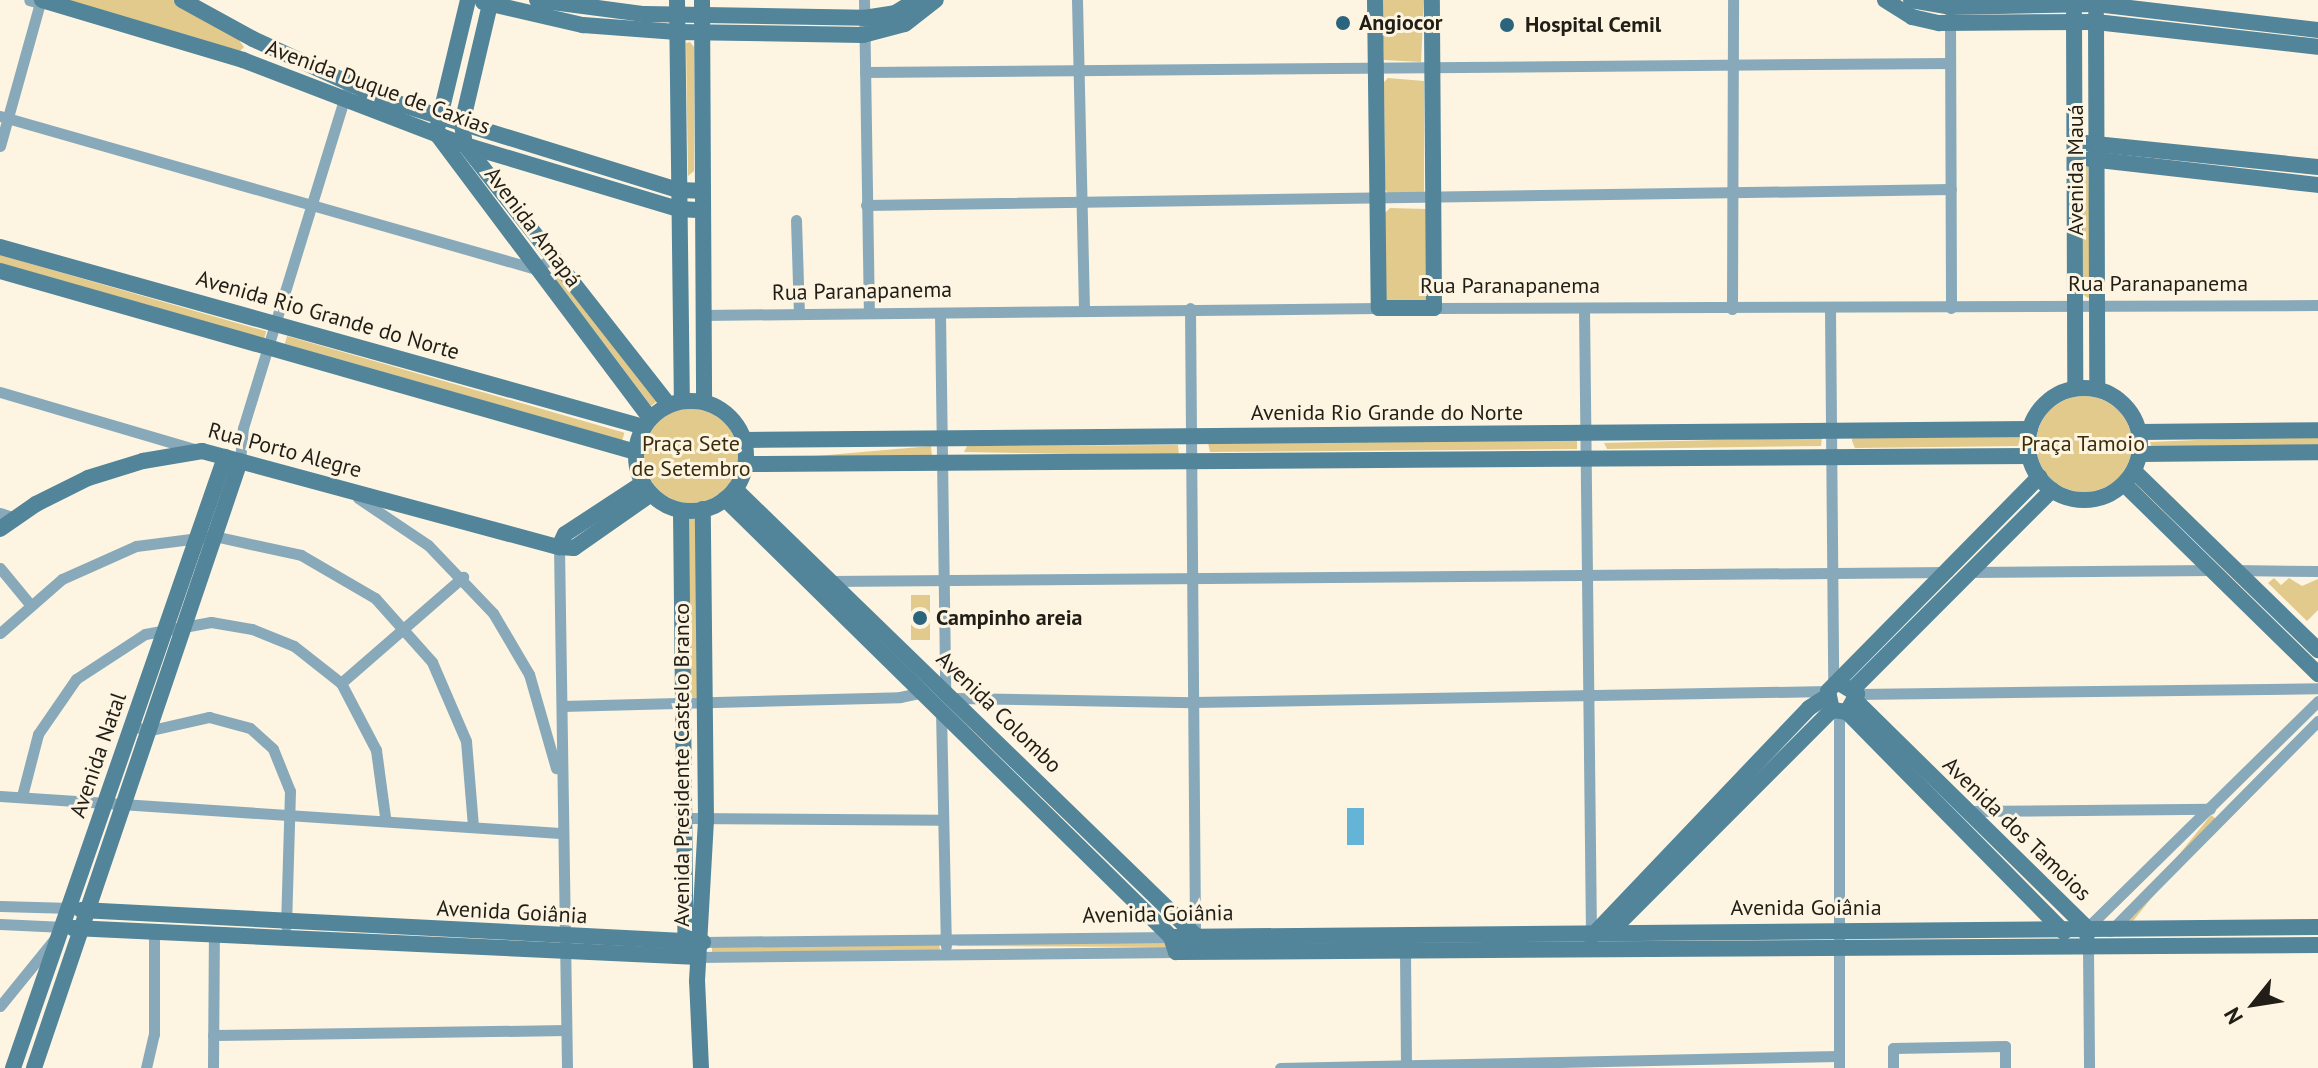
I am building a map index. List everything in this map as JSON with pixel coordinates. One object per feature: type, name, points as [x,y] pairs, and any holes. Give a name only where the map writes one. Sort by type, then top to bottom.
[{"type":"street","name":"Avenida Duque de Caxias","points":[[182,0],[349,86],[437,124],[465,145],[679,209],[701,210]]},
{"type":"street","points":[[537,0],[591,10],[702,7],[864,26],[917,0]]},
{"type":"street","points":[[864,0],[869,313]]},
{"type":"street","points":[[481,1],[557,22],[702,33],[905,24],[936,0]]},
{"type":"street","points":[[1077,0],[1084,310]]},
{"type":"street","points":[[1375,0],[1379,308]]},
{"type":"street","points":[[1432,0],[1434,308]]},
{"type":"street","points":[[1732,309],[1733,0]]},
{"type":"street","points":[[1885,0],[1912,17],[1950,10],[2074,9],[2096,2],[2318,30]]},
{"type":"street","points":[[1911,0],[1950,10]]},
{"type":"street","name":"Avenida Duque de Caxias","points":[[37,1],[243,60],[343,102],[437,124],[462,124],[678,190],[701,191]]},
{"type":"street","points":[[0,146],[4,117],[37,1]]},
{"type":"street","points":[[437,124],[454,57],[481,1]]},
{"type":"street","points":[[465,145],[462,124],[476,62],[481,1]]},
{"type":"street","name":"Avenida Mauá","points":[[2096,2],[2099,151],[2097,389]]},
{"type":"street","points":[[675,403],[682,316],[677,7]]},
{"type":"street","points":[[702,7],[704,402]]},
{"type":"street","points":[[2074,9],[2096,22],[2318,47]]},
{"type":"street","name":"Avenida Mauá","points":[[2074,9],[2075,388]]},
{"type":"street","points":[[1950,10],[1951,308]]},
{"type":"street","points":[[243,60],[253,39]]},
{"type":"street","points":[[454,57],[476,62]]},
{"type":"street","points":[[865,72],[1078,67],[1950,63]]},
{"type":"street","points":[[232,459],[272,345],[312,202],[349,86]]},
{"type":"street","points":[[2076,111],[2098,111]]},
{"type":"street","points":[[4,117],[312,202],[536,269],[554,257]]},
{"type":"street","name":"Avenida Amapá","points":[[437,124],[647,423]]},
{"type":"street","name":"Avenida Amapá","points":[[465,145],[675,403]]},
{"type":"street","points":[[2076,150],[2318,167]]},
{"type":"street","points":[[2145,156],[2318,185]]},
{"type":"street","points":[[866,205],[1081,199],[1951,189]]},
{"type":"street","points":[[796,220],[799,314]]},
{"type":"street","name":"Avenida Rio Grande do Norte","points":[[0,247],[647,423]]},
{"type":"street","name":"Avenida Rio Grande do Norte","points":[[0,271],[272,345],[636,452]]},
{"type":"street","name":"Rua Paranapanema","points":[[702,315],[1190,308],[1830,310],[2318,305]]},
{"type":"street","points":[[1190,308],[1189,462],[1196,943]]},
{"type":"street","points":[[1584,308],[1588,433],[1591,949]]},
{"type":"street","points":[[1280,1068],[1838,1062],[1841,698],[1835,573],[1830,310]]},
{"type":"street","points":[[940,313],[945,579],[940,693],[946,954]]},
{"type":"street","points":[[682,316],[702,315]]},
{"type":"street","points":[[2075,388],[2097,389],[2124,404],[2139,432],[2140,454],[2129,477],[2089,500],[2052,490],[2039,477],[2029,456],[2030,429],[2051,398],[2075,388]]},
{"type":"street","name":"Rua Porto Alegre","points":[[0,392],[202,451],[559,547]]},
{"type":"street","points":[[704,402],[729,416],[745,440],[746,464],[730,494],[703,509],[681,511],[647,488],[636,452],[647,423],[675,403],[704,402]]},
{"type":"street","name":"Avenida Rio Grande do Norte","points":[[745,440],[2030,429]]},
{"type":"street","points":[[2139,432],[2318,430]]},
{"type":"street","points":[[0,529],[8,515],[88,478],[143,461],[202,451]]},
{"type":"street","points":[[2140,454],[2318,452]]},
{"type":"street","points":[[746,464],[2029,456]]},
{"type":"street","name":"Avenida Natal","points":[[13,1068],[71,908],[104,800],[140,728],[183,624],[206,536],[232,459]]},
{"type":"street","points":[[1591,931],[1809,708],[1841,698],[1944,572],[2039,477]]},
{"type":"street","points":[[2129,477],[2209,570],[2318,674]]},
{"type":"street","points":[[2129,477],[2318,650]]},
{"type":"street","points":[[341,488],[409,530],[463,577],[506,633],[529,674],[559,784]]},
{"type":"street","points":[[567,1068],[566,937],[559,784],[562,706],[559,547],[565,534],[647,488]]},
{"type":"street","points":[[1611,949],[1611,931],[2052,490]]},
{"type":"street","name":"Avenida Colombo","points":[[730,494],[828,581],[1196,943]]},
{"type":"street","name":"Avenida Colombo","points":[[730,494],[940,693],[1173,944]]},
{"type":"street","name":"Avenida Presidente Castelo Branco","points":[[694,1068],[693,950],[704,868],[706,820],[703,509]]},
{"type":"street","name":"Avenida Presidente Castelo Branco","points":[[681,511],[685,868],[701,1068]]},
{"type":"street","points":[[0,633],[29,603],[107,556],[206,536],[260,543],[321,564],[366,592],[406,628],[432,662],[460,721],[472,773],[473,826]]},
{"type":"street","name":"Avenida Natal","points":[[34,1068],[125,802],[165,627],[206,536]]},
{"type":"street","points":[[0,568],[29,603]]},
{"type":"street","points":[[828,581],[2318,571]]},
{"type":"street","points":[[341,683],[463,577]]},
{"type":"street","points":[[22,796],[38,734],[65,691],[103,657],[165,627],[230,624],[273,636],[294,646],[341,683],[376,750],[385,817]]},
{"type":"street","points":[[562,706],[900,697],[940,693],[1193,702],[1589,696],[1841,698],[2318,688]]},
{"type":"street","name":"Avenida dos Tamoios","points":[[1841,698],[1961,815],[2087,928],[2318,701]]},
{"type":"street","points":[[140,728],[209,717],[250,728],[281,761],[290,791],[286,931]]},
{"type":"street","points":[[2111,948],[2110,929],[2318,721]]},
{"type":"street","points":[[0,796],[385,817],[560,833]]},
{"type":"street","points":[[1961,815],[2209,808],[2221,819]]},
{"type":"street","name":"Avenida dos Tamoios","points":[[1961,815],[2064,929]]},
{"type":"street","points":[[685,818],[942,820]]},
{"type":"street","points":[[685,868],[704,868]]},
{"type":"street","name":"Avenida Goiânia","points":[[0,906],[71,908],[286,931],[565,955],[946,940],[1173,944]]},
{"type":"street","name":"Avenida Goiânia","points":[[0,924],[214,936],[286,931],[566,937],[693,950],[946,954],[1196,943],[1317,943],[1405,952],[2318,945]]},
{"type":"street","points":[[0,1006],[64,927]]},
{"type":"street","name":"Avenida Goiânia","points":[[1317,943],[1405,934],[1591,931],[2318,927]]},
{"type":"street","points":[[2087,928],[2089,1068]]},
{"type":"street","points":[[2064,929],[2065,948]]},
{"type":"street","points":[[146,1068],[154,1034],[154,933]]},
{"type":"street","points":[[1405,934],[1398,942],[1405,952],[1406,1065]]},
{"type":"street","points":[[213,1068],[214,936]]},
{"type":"street","points":[[213,1035],[566,1030]]},
{"type":"street","points":[[1893,1068],[1893,1048],[2005,1046],[2005,1068]]},
{"type":"green space","points":[[58,0],[173,0],[236,36],[244,47],[240,51]]},
{"type":"green space","points":[[1382,0],[1424,0],[1421,62],[1384,60]]},
{"type":"green space","points":[[690,42],[694,47],[694,171],[688,176],[686,43]]},
{"type":"green space","points":[[1388,78],[1424,81],[1424,192],[1388,194],[1385,189],[1384,82]]},
{"type":"green space","points":[[2088,163],[2092,296],[2088,298],[2082,294],[2082,168]]},
{"type":"green space","points":[[1390,208],[1426,209],[1429,301],[1386,305],[1385,213]]},
{"type":"green space","points":[[0,255],[266,331],[264,340],[0,264]]},
{"type":"green space","points":[[561,275],[657,400],[651,406],[554,277]]},
{"type":"green space","points":[[287,336],[624,433],[622,440],[285,344]]},
{"type":"green space","name":"Praça Tamoio","points":[[2084,396],[2102,399],[2118,410],[2129,426],[2132,444],[2129,462],[2118,478],[2102,489],[2084,492],[2066,489],[2050,478],[2039,462],[2036,444],[2039,426],[2050,410],[2066,399]]},
{"type":"green space","name":"Praça Sete de Setembro","points":[[691,409],[709,412],[725,422],[735,438],[738,456],[735,474],[725,490],[709,500],[691,503],[673,500],[657,490],[647,474],[644,456],[647,438],[657,422],[673,412]]},
{"type":"green space","points":[[2318,435],[2318,449],[2152,448],[2150,442]]},
{"type":"green space","points":[[2021,436],[2018,446],[1855,448],[1852,441],[1852,437]]},
{"type":"green space","points":[[1822,437],[1821,446],[1607,449],[1604,443]]},
{"type":"green space","points":[[1577,438],[1577,449],[1210,452],[1208,443]]},
{"type":"green space","points":[[1178,445],[1179,456],[964,452],[967,446]]},
{"type":"green space","points":[[931,446],[932,457],[770,471],[769,460]]},
{"type":"green space","points":[[685,515],[698,515],[698,697],[685,697]]},
{"type":"green space","points":[[2274,578],[2281,585],[2289,578],[2302,586],[2318,579],[2318,610],[2307,621],[2268,583]]},
{"type":"green space","name":"Campinho areia","points":[[911,595],[930,595],[930,640],[911,640]]},
{"type":"green space","points":[[2211,815],[2216,819],[2120,937],[2115,933]]},
{"type":"green space","points":[[1167,941],[1171,947],[957,946],[957,944]]},
{"type":"green space","points":[[939,944],[940,950],[712,952],[712,947]]},
{"type":"water","points":[[1347,808],[1364,808],[1364,845],[1347,845]]},
{"type":"place","name":"Angiocor","points":[[1343,23]]},
{"type":"place","name":"Hospital Cemil","points":[[1507,25]]},
{"type":"place","name":"Campinho areia","points":[[920,618]]}]
